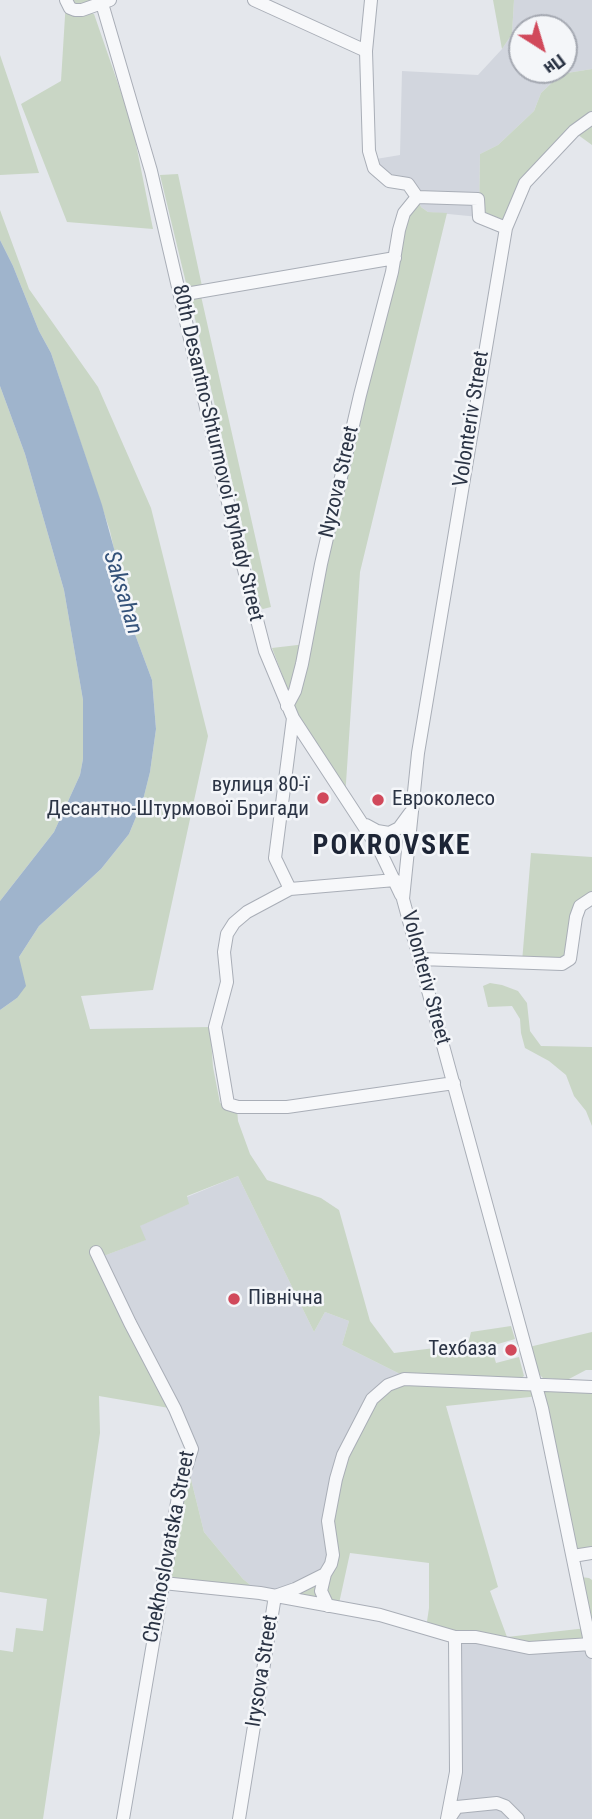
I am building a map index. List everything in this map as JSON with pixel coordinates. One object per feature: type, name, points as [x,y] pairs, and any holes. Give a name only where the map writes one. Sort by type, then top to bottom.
[{"type":"street","points":[[66,0],[70,8],[75,10],[104,1]]},
{"type":"street","points":[[254,0],[366,51]]},
{"type":"street","points":[[371,0],[366,51],[370,160],[380,176],[389,181],[408,184],[417,197],[478,200],[479,217],[506,228]]},
{"type":"street","name":"80th Desantno-Shturmovoi Bryhady Street","points":[[104,1],[152,172],[265,651],[290,712],[380,851],[403,899]]},
{"type":"street","name":"Volonteriv Street","points":[[591,1648],[555,1465],[535,1385],[403,899],[410,813],[420,740],[506,228],[525,183],[574,131],[592,118]]},
{"type":"street","name":"Nyzova Street","points":[[289,889],[275,858],[290,712],[321,564],[404,213],[417,197]]},
{"type":"street","points":[[180,295],[395,257]]},
{"type":"street","points":[[360,821],[377,831],[389,832],[399,828],[410,813]]},
{"type":"street","points":[[395,880],[289,889],[247,912],[233,923],[227,934],[226,982],[215,1027],[228,1104],[254,1108],[287,1107],[454,1083]]},
{"type":"street","points":[[420,959],[562,964],[570,958],[580,906],[592,898]]},
{"type":"street","name":"Chekhoslovatska Street","points":[[96,1252],[176,1409],[192,1449],[179,1491],[122,1819]]},
{"type":"street","points":[[328,1606],[321,1591],[325,1574],[331,1564],[328,1521],[343,1455],[366,1409],[380,1391],[404,1379],[592,1387]]},
{"type":"street","points":[[573,1556],[592,1553]]},
{"type":"street","name":"Irysova Street","points":[[239,1819],[275,1596],[325,1574]]},
{"type":"street","points":[[163,1583],[275,1596],[380,1615],[455,1637],[476,1637],[529,1648],[591,1648]]},
{"type":"street","points":[[448,1819],[456,1772],[455,1637]]},
{"type":"street","points":[[448,1819],[457,1807],[486,1803],[505,1806],[518,1819]]},
{"type":"shaded area","points":[[514,0],[592,0],[592,69],[578,71],[578,14],[513,14]]},
{"type":"shaded area","points":[[508,40],[508,84],[550,84],[541,93],[534,111],[498,145],[480,154],[479,217],[428,212],[421,207],[417,197],[370,160],[400,155],[402,71],[478,75]]},
{"type":"shaded area","points":[[238,1176],[314,1332],[325,1312],[349,1321],[342,1345],[400,1374],[331,1564],[295,1589],[260,1593],[243,1579],[204,1532],[187,1463],[192,1449],[101,1257],[145,1240],[139,1226],[188,1204],[187,1197]]},
{"type":"shaded area","points":[[455,1637],[591,1644],[592,1819],[447,1819],[452,1804]]},
{"type":"green space","points":[[66,0],[101,0],[83,10],[94,14],[132,124],[153,229],[67,222],[21,104],[61,81]]},
{"type":"green space","points":[[493,0],[514,0],[513,14],[508,14],[508,40],[502,49]]},
{"type":"green space","points":[[0,55],[16,102],[39,173],[0,175]]},
{"type":"green space","points":[[592,69],[592,145],[574,132],[525,183],[506,228],[479,217],[480,154],[498,145],[534,111],[541,93],[550,84],[578,84],[578,71]]},
{"type":"green space","points":[[178,174],[202,286],[191,288],[186,283],[160,175]]},
{"type":"green space","points":[[417,197],[421,207],[428,212],[447,213],[360,572],[345,798],[293,718],[294,691],[288,690],[272,648],[306,644],[399,230]]},
{"type":"green space","points":[[0,210],[29,289],[98,387],[151,508],[208,736],[153,990],[81,996],[90,1029],[210,1027],[213,1067],[220,1103],[237,1109],[238,1121],[250,1154],[267,1180],[321,1198],[339,1210],[370,1321],[394,1353],[468,1344],[471,1332],[511,1326],[515,1339],[491,1346],[496,1363],[519,1357],[524,1376],[516,1382],[400,1374],[342,1345],[349,1321],[325,1312],[314,1332],[238,1176],[187,1196],[189,1204],[140,1226],[146,1240],[101,1257],[175,1409],[99,1396],[100,1433],[43,1819],[0,1819],[0,1650],[13,1652],[16,1628],[43,1631],[47,1599],[0,1592],[0,1010],[17,998],[19,957],[39,926],[101,869],[129,834],[143,800],[156,729],[152,680],[129,618],[110,531],[51,353],[0,240]]},
{"type":"green space","points":[[201,296],[271,607],[263,609],[191,301]]},
{"type":"green space","points":[[0,386],[25,454],[64,590],[83,700],[83,759],[80,775],[54,832],[0,901]]},
{"type":"green space","points":[[531,853],[592,857],[592,894],[586,894],[575,904],[571,914],[568,962],[522,962]]},
{"type":"green space","points":[[490,983],[518,991],[527,1003],[530,1031],[541,1046],[592,1047],[592,1126],[586,1111],[574,1096],[566,1075],[549,1061],[525,1048],[520,1019],[512,1006],[488,1007],[483,986]]},
{"type":"green space","points":[[592,1332],[592,1370],[586,1370],[567,1380],[543,1378],[536,1371],[529,1347]]},
{"type":"green space","points":[[404,1379],[592,1387],[592,1553],[573,1556],[539,1396],[446,1406],[498,1587],[490,1591],[507,1637],[587,1628],[580,1577],[589,1578],[592,1580],[592,1652],[591,1645],[558,1648],[426,1628],[429,1563],[350,1553],[338,1608],[275,1596],[325,1574],[336,1479],[366,1409]]},
{"type":"green space","points":[[187,1463],[204,1532],[243,1579],[260,1593],[163,1583]]},
{"type":"water","name":"Saksahan","points":[[0,240],[51,353],[102,505],[121,574],[129,618],[152,680],[156,729],[143,800],[129,834],[101,869],[39,926],[19,957],[26,986],[17,998],[0,1010],[0,901],[54,832],[80,775],[83,759],[83,700],[64,590],[25,454],[0,386]]},
{"type":"place","name":"вулиця 80-ї Десантно-Штурмової Бригади","points":[[323,798]]},
{"type":"place","name":"Евроколесо","points":[[378,800]]},
{"type":"place","name":"Північна","points":[[234,1299]]},
{"type":"place","name":"Техбаза","points":[[511,1350]]},
{"type":"district","name":"POKROVSKE","points":[[392,847]]}]
